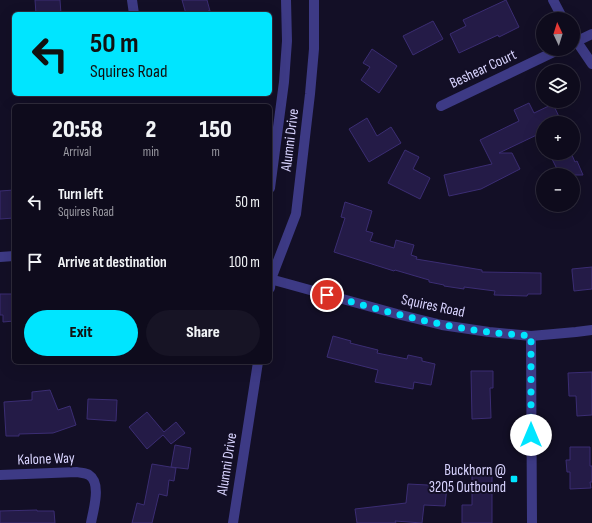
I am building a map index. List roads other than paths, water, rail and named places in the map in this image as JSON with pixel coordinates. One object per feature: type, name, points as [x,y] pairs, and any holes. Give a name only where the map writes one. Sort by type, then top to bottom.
[{"type":"street","points":[[132,0],[134,12]]},
{"type":"street","name":"Alumni Drive","points":[[272,173],[284,82],[287,41],[286,0]]},
{"type":"street","name":"Alumni Drive","points":[[272,277],[296,214],[314,49],[314,0]]},
{"type":"street","points":[[553,0],[560,12]]},
{"type":"street","points":[[580,38],[592,34]]},
{"type":"street","points":[[580,48],[592,64]]},
{"type":"street","name":"Beshear Court","points":[[441,106],[545,56]]},
{"type":"street","points":[[0,257],[12,256]]},
{"type":"street","name":"Squires Road","points":[[272,283],[442,325],[489,332],[531,336],[592,330]]},
{"type":"street","points":[[531,336],[532,523]]},
{"type":"street","name":"Alumni Drive","points":[[233,523],[258,364]]},
{"type":"street","name":"Kalone Way","points":[[0,475],[77,472],[90,475],[94,479],[96,490],[91,523]]},
{"type":"place","name":"Buckhorn @ 3205 Outbound","points":[[514,479]]}]
